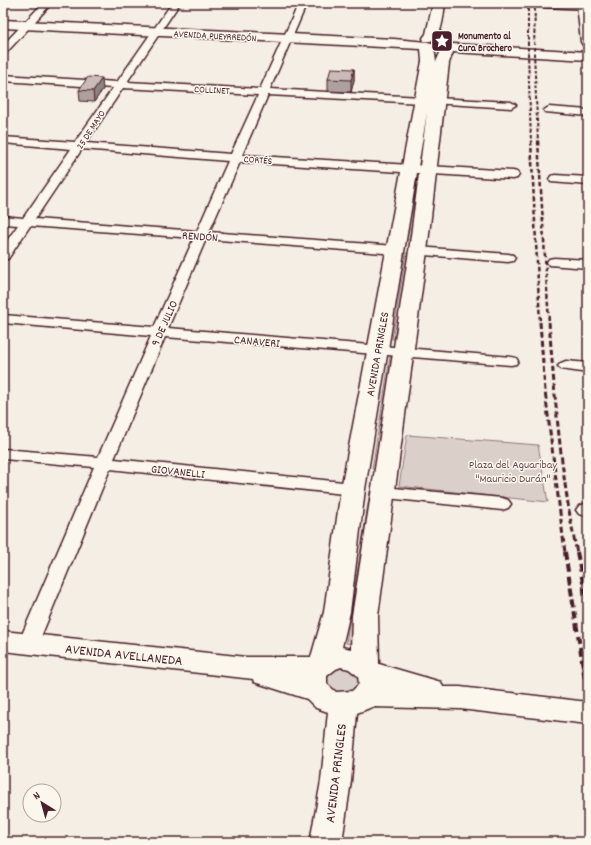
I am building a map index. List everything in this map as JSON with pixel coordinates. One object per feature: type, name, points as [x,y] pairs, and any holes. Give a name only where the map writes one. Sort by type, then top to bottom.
[{"type":"main road","name":"AVENIDA PRINGLES","points":[[326,842],[336,781],[362,684],[365,616],[404,352],[407,250],[429,100],[429,61],[427,43],[434,31],[439,3]]},
{"type":"main road","points":[[585,5],[588,42]]},
{"type":"main road","name":"AVENIDA PUEYRREDÓN","points":[[3,20],[30,23],[394,43],[427,43],[445,37],[452,46]]},
{"type":"main road","name":"AVENIDA PUEYRREDÓN","points":[[3,24],[30,23]]},
{"type":"main road","points":[[452,46],[483,45],[588,51]]},
{"type":"main road","name":"AVENIDA PRINGLES","points":[[429,100],[444,57],[452,46]]},
{"type":"main road","points":[[452,46],[588,56]]},
{"type":"main road","name":"AVENIDA PRINGLES","points":[[319,674],[337,612],[353,489],[378,350],[407,250]]},
{"type":"main road","name":"AVENIDA AVELLANEDA","points":[[16,642],[246,668],[319,674],[327,700],[362,684]]},
{"type":"main road","points":[[319,674],[341,657],[350,658],[362,684],[460,698],[588,713]]},
{"type":"street","points":[[3,51],[48,3]]},
{"type":"street","name":"25 DE MAYO","points":[[3,256],[176,3]]},
{"type":"street","name":"9 DE JULIO","points":[[16,642],[104,463],[263,92],[303,3]]},
{"type":"street","points":[[544,4],[585,5]]},
{"type":"street","name":"COLLINET","points":[[3,78],[511,105]]},
{"type":"street","points":[[549,110],[588,113]]},
{"type":"street","name":"CORTÉS","points":[[3,140],[236,158],[513,175]]},
{"type":"street","points":[[555,179],[588,181]]},
{"type":"street","name":"RENDÓN","points":[[3,220],[508,258]]},
{"type":"street","points":[[554,262],[588,264]]},
{"type":"street","name":"CANAVERI","points":[[3,319],[511,361]]},
{"type":"street","points":[[566,366],[588,368]]},
{"type":"street","name":"GIOVANELLI","points":[[3,454],[353,489]]},
{"type":"street","points":[[383,493],[502,504]]},
{"type":"green space","points":[[417,172],[421,173],[410,240],[406,240]]},
{"type":"green space","points":[[406,253],[410,254],[397,339],[392,339]]},
{"type":"green space","points":[[390,357],[394,358],[377,470],[372,469]]},
{"type":"green space","name":"Plaza del Aguaribay \"Mauricio Durán\"","points":[[407,435],[538,445],[548,502],[399,486]]},
{"type":"green space","points":[[370,491],[376,492],[352,644],[346,643]]},
{"type":"green space","points":[[338,668],[349,669],[358,675],[360,684],[350,693],[333,692],[326,685],[326,677],[333,670]]},
{"type":"building","points":[[331,68],[354,69],[351,80],[328,79]]},
{"type":"building","points":[[88,77],[102,78],[93,91],[79,90]]},
{"type":"railway","points":[[528,3],[531,142]]},
{"type":"railway","points":[[535,3],[534,53],[538,142]]},
{"type":"railway","points":[[531,141],[540,323]]},
{"type":"railway","points":[[538,141],[549,323]]},
{"type":"railway","points":[[540,322],[545,391],[565,553]]},
{"type":"railway","points":[[549,322],[556,409],[563,467],[571,524],[577,553]]},
{"type":"railway","points":[[565,552],[588,698]]},
{"type":"railway","points":[[577,552],[588,608]]},
{"type":"place","name":"Monumento al Cura Brochero","points":[[442,41]]}]
